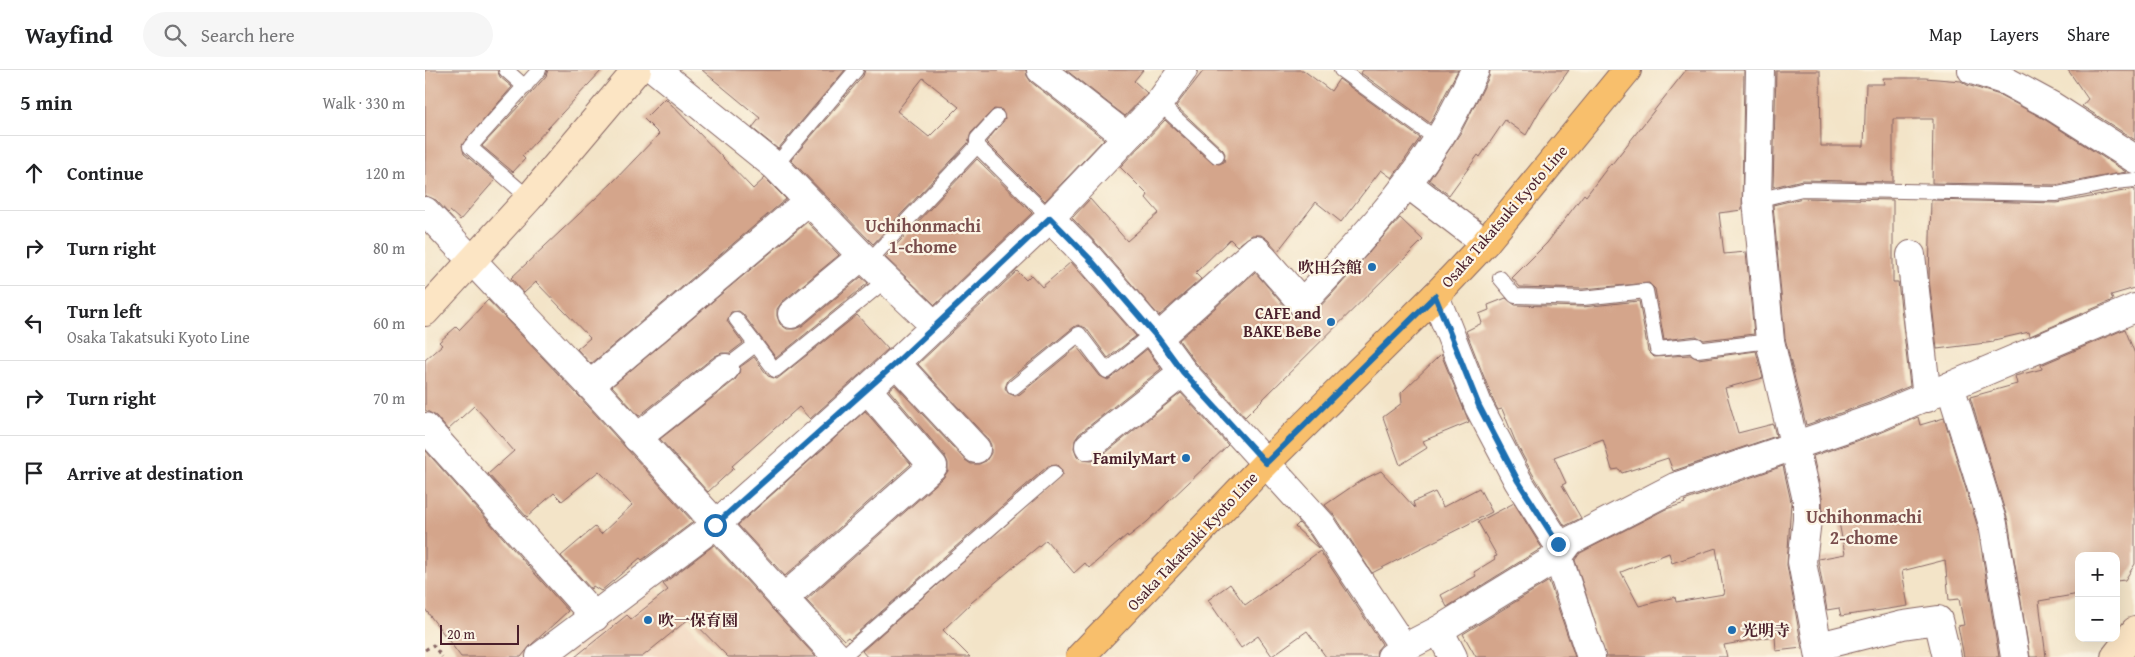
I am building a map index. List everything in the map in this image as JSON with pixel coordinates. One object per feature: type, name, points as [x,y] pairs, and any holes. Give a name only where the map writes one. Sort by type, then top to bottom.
[{"type":"main road","name":"Osaka Takatsuki Kyoto Line","points":[[1081,657],[1266,463],[1435,296],[1485,243],[1627,70]]},
{"type":"street","points":[[425,312],[529,198],[637,70]]},
{"type":"street","points":[[656,70],[775,166],[872,266],[934,326]]},
{"type":"street","points":[[1041,70],[1126,136]]},
{"type":"street","points":[[539,657],[595,617],[715,525],[896,363],[1050,218],[1159,103],[1183,70]]},
{"type":"street","points":[[1158,338],[1256,250],[1301,303],[1363,238],[1408,184],[1438,140],[1475,70]]},
{"type":"street","points":[[1761,70],[1757,200],[1769,341],[1807,500],[1803,562],[1820,651],[1903,625],[1938,620],[1947,657]]},
{"type":"street","points":[[1972,70],[2014,85],[2052,106],[2135,159]]},
{"type":"street","points":[[1408,184],[1485,243]]},
{"type":"street","points":[[589,385],[809,201]]},
{"type":"street","points":[[425,211],[589,385],[837,657]]},
{"type":"street","points":[[1050,218],[1089,258],[1158,338],[1183,372],[1322,525],[1397,652],[1439,630],[1558,557],[1569,541],[1675,487],[1795,446],[1939,392],[2134,312]]},
{"type":"street","points":[[1911,255],[1939,392],[1993,524],[2015,657]]},
{"type":"street","points":[[792,314],[872,266]]},
{"type":"street","points":[[1435,296],[1479,406],[1518,481],[1558,544],[1558,557],[1591,657]]},
{"type":"street","points":[[896,363],[976,449]]},
{"type":"street","points":[[637,438],[725,368]]},
{"type":"street","points":[[1089,446],[1183,372]]},
{"type":"street","points":[[783,599],[933,466],[867,389]]},
{"type":"street","points":[[425,427],[595,617]]},
{"type":"street","points":[[1439,630],[1453,657]]},
{"type":"street","points":[[2115,657],[2135,631]]},
{"type":"lane","points":[[506,70],[525,87]]},
{"type":"lane","points":[[529,198],[470,147],[539,70]]},
{"type":"lane","points":[[775,166],[855,70]]},
{"type":"lane","points":[[1341,70],[1438,140]]},
{"type":"lane","points":[[1159,103],[1217,156]]},
{"type":"lane","points":[[736,319],[775,370],[872,266],[977,146],[977,140],[997,116]]},
{"type":"lane","points":[[977,146],[1050,218]]},
{"type":"lane","points":[[1757,200],[1802,189],[2057,194],[2115,182],[2135,180]]},
{"type":"lane","points":[[1500,278],[1515,296],[1583,298],[1646,291],[1657,349],[1697,344],[1697,350],[1769,341]]},
{"type":"lane","points":[[1014,388],[1079,334],[1107,371],[1143,341],[1158,338]]},
{"type":"lane","points":[[725,368],[755,345]]},
{"type":"lane","points":[[841,657],[1054,473]]},
{"type":"path","points":[[425,650],[433,644],[442,657]]},
{"type":"shaded area","name":"吹一保育園","points":[[656,589],[717,657],[573,657],[568,651]]},
{"type":"building","points":[[425,70],[497,70],[500,77],[512,87],[462,145],[464,154],[495,180],[460,220],[450,211],[448,213],[436,200],[425,196]]},
{"type":"building","points":[[548,70],[602,70],[522,156],[525,159],[513,172],[482,146],[546,76]]},
{"type":"building","points":[[702,70],[845,70],[778,149],[752,128],[760,118]]},
{"type":"building","points":[[865,70],[1026,70],[1031,82],[1104,139],[1045,201],[986,142],[1005,119],[1002,110],[994,109],[971,133],[968,143],[873,244],[791,160],[863,76]],"holes":[[[923,78],[959,107],[929,137],[897,111]]]},
{"type":"building","points":[[1066,70],[1143,70],[1134,81],[1147,93],[1125,116]]},
{"type":"building","points":[[1204,70],[1303,70],[1331,91],[1339,79],[1420,138],[1392,178],[1381,170],[1341,222],[1316,202],[1278,251],[1261,235],[1252,235],[1237,246],[1230,239],[1195,273],[1201,279],[1159,316],[1101,248],[1072,218],[1090,199],[1127,241],[1159,213],[1146,198],[1148,195],[1120,167],[1165,120],[1211,162],[1219,164],[1224,162],[1225,154],[1223,150],[1176,106]]},
{"type":"building","points":[[1363,70],[1458,70],[1430,123],[1361,73]]},
{"type":"building","points":[[1490,70],[1569,70],[1540,110],[1526,135],[1505,120],[1480,157],[1478,155],[1449,195],[1429,180],[1461,132],[1489,77]]},
{"type":"building","points":[[1686,70],[1744,70],[1742,210],[1719,213],[1724,254],[1746,252],[1754,334],[1704,340],[1696,336],[1664,340],[1655,289],[1649,283],[1583,289],[1520,287],[1512,278],[1547,243],[1584,194],[1586,196]]},
{"type":"building","points":[[2068,70],[2135,70],[2135,140],[2082,106],[2088,99]]},
{"type":"building","points":[[1776,71],[1820,71],[1821,146],[1864,146],[1866,84],[1884,84],[1883,78],[1925,78],[1961,81],[1967,85],[2000,95],[2044,119],[2126,172],[2056,185],[1932,183],[1933,119],[1893,119],[1893,182],[1802,180],[1773,187]]},
{"type":"building","points":[[665,98],[753,189],[765,178],[786,199],[591,364],[577,349],[590,338],[536,282],[524,293],[511,278],[612,183],[659,134],[644,119]]},
{"type":"building","points":[[977,159],[1032,213],[935,305],[885,257]]},
{"type":"building","points":[[2135,189],[2135,288],[2111,295],[2113,300],[2030,336],[2029,332],[1994,340],[1994,342],[1937,349],[1929,279],[1931,200],[2057,203]]},
{"type":"building","points":[[1803,198],[1893,200],[1893,282],[1898,282],[1910,386],[1869,403],[1806,425],[1785,338],[1773,205]]},
{"type":"building","points":[[1400,218],[1423,240],[1245,417],[1195,362],[1179,340],[1255,272],[1291,314],[1301,319],[1306,318],[1313,314],[1331,295]]},
{"type":"building","points":[[807,222],[839,255],[782,302],[777,309],[780,324],[787,329],[795,329],[802,326],[861,277],[868,283],[776,358],[743,314],[739,311],[731,312],[727,321],[743,343],[730,353],[722,353],[715,356],[639,416],[612,386]]},
{"type":"building","points":[[1071,262],[1136,336],[1108,358],[1086,328],[1078,325],[1008,380],[1005,388],[1008,393],[1015,396],[1020,394],[1077,347],[1100,376],[1108,380],[1147,349],[1161,369],[1079,434],[1075,440],[1074,448],[1077,456],[1083,460],[1091,461],[1098,459],[1181,393],[1228,445],[1147,522],[1128,537],[1127,535],[1089,568],[1085,563],[1074,573],[1046,540],[972,602],[943,630],[970,657],[867,657],[862,651],[1062,475],[1062,471],[1057,465],[1048,466],[850,639],[848,637],[844,640],[806,600],[943,478],[948,471],[948,463],[945,456],[889,390],[895,385],[965,460],[971,464],[979,464],[986,461],[991,453],[991,445],[988,439],[918,364],[1017,271],[1026,280],[1031,275],[1042,287]]},
{"type":"building","points":[[1506,298],[1515,305],[1583,307],[1639,301],[1648,351],[1654,357],[1690,355],[1698,359],[1756,351],[1763,378],[1725,388],[1738,433],[1773,424],[1776,436],[1673,471],[1668,458],[1622,473],[1619,469],[1612,470],[1603,439],[1554,457],[1566,483],[1562,485],[1581,518],[1565,526],[1532,473],[1516,443],[1502,409],[1498,410],[1466,331],[1482,323],[1479,314],[1489,310],[1488,305]]},
{"type":"building","points":[[488,300],[579,396],[693,522],[642,560],[640,558],[601,591],[593,586],[591,589],[561,556],[595,527],[601,534],[632,505],[599,471],[562,501],[554,493],[527,517],[488,474],[514,451],[474,406],[448,430],[436,416],[425,410],[425,360],[442,345],[439,342],[456,327],[459,330]]},
{"type":"building","points":[[857,315],[888,349],[810,419],[799,407],[732,466],[734,468],[708,492],[660,439],[735,380],[739,374],[740,367],[754,357],[768,376],[777,379]]},
{"type":"building","points":[[2125,329],[2135,354],[2135,564],[2125,580],[2120,581],[2120,552],[2075,552],[2075,595],[2039,601],[2046,657],[2030,657],[2008,521],[1970,397],[2017,384],[2015,376],[2042,369],[2041,365]]},
{"type":"building","points":[[1441,354],[1469,422],[1423,441],[1427,448],[1400,465],[1383,417],[1402,403],[1401,393]]},
{"type":"building","points":[[865,411],[911,464],[785,576],[738,525]]},
{"type":"building","points":[[1918,417],[1920,425],[1944,418],[1978,528],[1999,657],[1964,657],[1958,626],[1964,625],[1959,599],[1949,600],[1945,560],[1902,571],[1908,606],[1841,616],[1839,608],[1827,610],[1818,559],[1845,554],[1838,517],[1823,517],[1822,497],[1813,456],[1880,433]]},
{"type":"building","points":[[425,450],[568,611],[531,645],[521,657],[461,657],[425,609]]},
{"type":"building","points":[[1783,466],[1791,502],[1787,565],[1802,648],[1776,651],[1775,636],[1724,645],[1727,657],[1606,657],[1575,560],[1580,553],[1666,509],[1685,503],[1684,501]],"holes":[[[1716,548],[1724,594],[1676,602],[1675,597],[1639,606],[1621,572],[1669,553],[1672,563]]]},
{"type":"building","points":[[1381,471],[1415,508],[1413,502],[1435,492],[1443,507],[1479,488],[1492,512],[1372,573],[1335,516],[1325,505],[1360,481]]},
{"type":"building","points":[[1514,503],[1542,548],[1447,607],[1441,595],[1476,576],[1474,572],[1497,556],[1478,522]]},
{"type":"building","points":[[1299,523],[1310,535],[1319,549],[1295,527]]},
{"type":"building","points":[[714,545],[816,657],[728,657],[690,618],[642,657],[575,657],[627,615],[631,619],[668,590],[663,584]]},
{"type":"building","points":[[1320,551],[1382,644],[1377,650],[1376,657],[1326,657],[1307,631],[1272,656],[1258,636],[1241,648],[1208,600],[1230,584],[1245,605]]},
{"type":"building","points":[[1549,581],[1575,657],[1476,657],[1463,634]]},
{"type":"place","name":"吹田会館","points":[[1372,267]]},
{"type":"place","name":"CAFE and BAKE BeBe","points":[[1331,322]]},
{"type":"place","name":"FamilyMart","points":[[1186,458]]},
{"type":"place","name":"吹一保育園","points":[[648,620]]},
{"type":"place","name":"光明寺","points":[[1732,630]]},
{"type":"district","name":"Uchihonmachi 1-chome","points":[[923,236]]},
{"type":"district","name":"Uchihonmachi 2-chome","points":[[1864,527]]},
{"type":"route","points":[[715,525],[896,363],[1050,218],[1089,258],[1158,338],[1183,372],[1266,463],[1435,296],[1479,406],[1518,481],[1558,544]]}]
